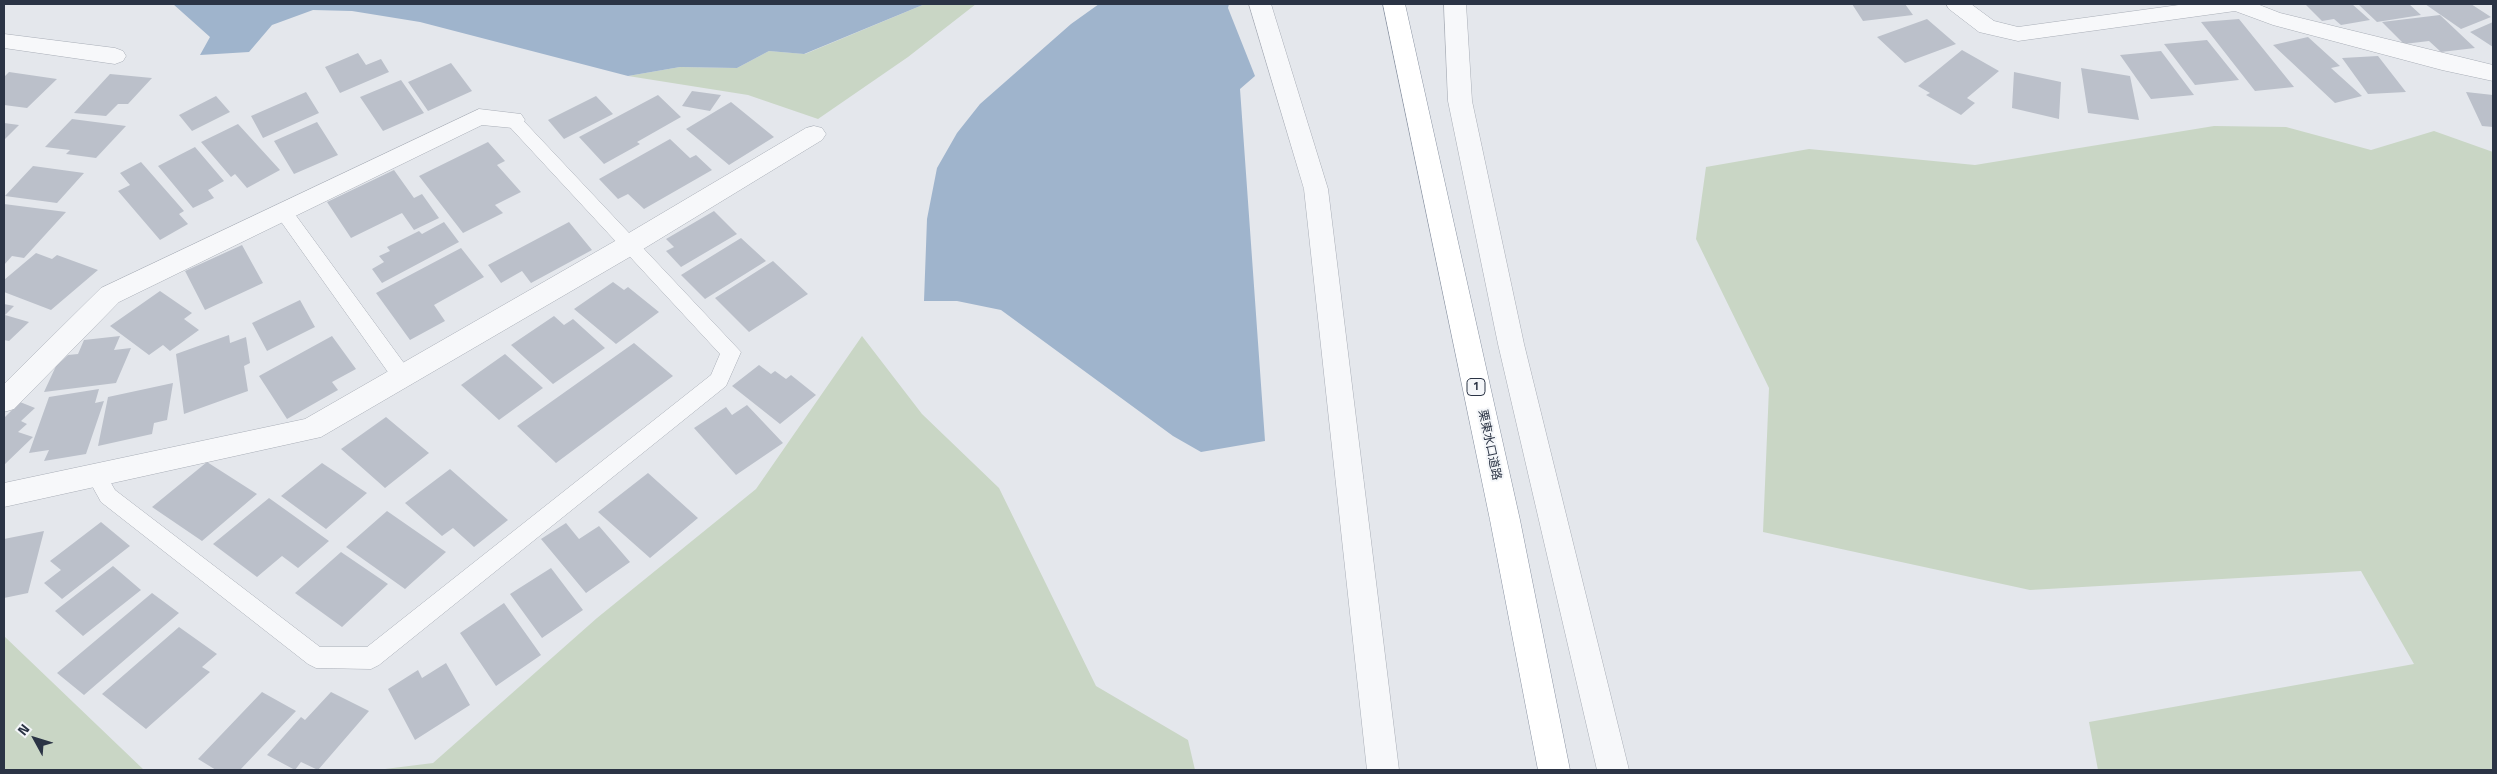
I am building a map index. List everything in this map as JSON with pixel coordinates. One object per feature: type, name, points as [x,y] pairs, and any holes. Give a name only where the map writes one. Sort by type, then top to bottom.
[{"type":"highway","name":"栗東水口道路","points":[[1394,4],[1505,520],[1554,770]]},
{"type":"street","points":[[1260,4],[1316,189],[1382,770]]},
{"type":"street","points":[[1455,4],[1460,101],[1511,344],[1613,770]]},
{"type":"street","points":[[1957,4],[1987,27],[2018,34],[2237,4],[2273,18],[2442,62],[2493,73]]},
{"type":"street","points":[[4,41],[115,56]]},
{"type":"street","points":[[4,401],[110,295],[478,117],[512,120]]},
{"type":"street","points":[[4,494],[311,429],[630,244],[814,134]]},
{"type":"lane","points":[[96,475],[108,496],[316,657],[371,658],[719,380],[731,352],[512,120]]},
{"type":"lane","points":[[284,211],[402,376]]},
{"type":"green space","points":[[925,4],[976,4],[908,57],[818,119],[748,95],[628,76],[680,67],[737,68],[769,51],[805,54]]},
{"type":"green space","points":[[2214,126],[2286,127],[2371,150],[2434,131],[2493,152],[2493,770],[2098,770],[2089,722],[2414,664],[2361,571],[2030,590],[1763,532],[1769,388],[1696,239],[1706,167],[1809,149],[1975,165]]},
{"type":"green space","points":[[862,336],[922,414],[999,488],[1096,686],[1188,740],[1195,770],[377,770],[433,763],[597,618],[756,489]]},
{"type":"green space","points":[[4,636],[144,770],[4,770]]},
{"type":"water","points":[[173,4],[925,4],[804,54],[769,51],[737,68],[680,67],[628,76],[420,22],[352,11],[313,10],[272,25],[249,52],[200,55],[210,37]]},
{"type":"water","points":[[1099,4],[1229,4],[1228,8],[1255,76],[1240,89],[1265,441],[1201,452],[1173,436],[1001,310],[957,301],[924,301],[927,219],[937,168],[957,133],[980,104],[1071,24]]},
{"type":"building","points":[[1852,4],[1905,4],[1913,15],[1863,21]]},
{"type":"building","points":[[2305,4],[2352,4],[2370,20],[2341,25],[2334,19],[2322,21]]},
{"type":"building","points":[[2358,4],[2409,4],[2421,15],[2377,22]]},
{"type":"building","points":[[2425,4],[2471,4],[2491,17],[2461,29]]},
{"type":"building","points":[[2440,15],[2475,48],[2441,52],[2429,41],[2404,44],[2382,22]]},
{"type":"building","points":[[1927,19],[1956,44],[1905,63],[1877,37]]},
{"type":"building","points":[[2239,19],[2294,87],[2255,91],[2201,22]]},
{"type":"building","points":[[2493,22],[2493,47],[2470,32]]},
{"type":"building","points":[[2308,37],[2340,66],[2331,68],[2362,96],[2335,103],[2273,45]]},
{"type":"building","points":[[2207,40],[2239,80],[2195,85],[2164,44]]},
{"type":"building","points":[[1962,50],[1999,71],[1967,98],[1975,103],[1961,115],[1926,95],[1930,93],[1918,86]]},
{"type":"building","points":[[2161,51],[2194,95],[2151,99],[2120,55]]},
{"type":"building","points":[[358,53],[366,65],[381,59],[389,72],[340,93],[325,67]]},
{"type":"building","points":[[2378,56],[2406,92],[2368,94],[2342,58]]},
{"type":"building","points":[[451,63],[472,91],[428,111],[408,82]]},
{"type":"building","points":[[2081,68],[2130,76],[2139,120],[2088,113]]},
{"type":"building","points":[[9,72],[57,79],[27,108],[4,105],[4,77]]},
{"type":"building","points":[[2014,72],[2061,82],[2059,119],[2012,108]]},
{"type":"building","points":[[110,74],[152,78],[128,104],[118,104],[106,116],[74,113]]},
{"type":"building","points":[[401,80],[424,113],[383,131],[360,97]]},
{"type":"building","points":[[692,91],[721,95],[710,111],[682,106]]},
{"type":"building","points":[[306,92],[319,113],[263,138],[251,116]]},
{"type":"building","points":[[2466,92],[2493,95],[2493,127],[2482,126]]},
{"type":"building","points":[[658,95],[681,117],[637,142],[640,144],[604,164],[579,137]]},
{"type":"building","points":[[216,96],[230,112],[192,131],[179,115]]},
{"type":"building","points":[[596,96],[613,114],[564,139],[548,120]]},
{"type":"building","points":[[731,102],[774,137],[729,165],[686,129]]},
{"type":"building","points":[[72,119],[126,126],[96,158],[66,154],[70,150],[45,147]]},
{"type":"building","points":[[317,122],[338,155],[294,174],[274,141]]},
{"type":"building","points":[[4,123],[19,125],[4,140]]},
{"type":"building","points":[[238,124],[280,170],[247,188],[235,174],[231,177],[201,142]]},
{"type":"building","points":[[670,139],[690,158],[696,155],[712,170],[644,209],[628,194],[618,199],[599,179]]},
{"type":"building","points":[[488,142],[505,161],[497,165],[521,192],[495,205],[503,213],[463,233],[419,176]]},
{"type":"building","points":[[195,147],[224,181],[208,190],[214,198],[193,208],[158,166]]},
{"type":"building","points":[[141,162],[184,211],[179,214],[188,224],[160,240],[118,191],[130,185],[120,173]]},
{"type":"building","points":[[33,166],[84,173],[57,203],[5,196]]},
{"type":"building","points":[[394,170],[414,198],[422,194],[439,218],[414,230],[402,213],[351,238],[327,202]]},
{"type":"building","points":[[4,204],[66,212],[24,258],[12,256],[4,265]]},
{"type":"building","points":[[714,211],[737,234],[681,267],[666,251],[674,247],[666,239]]},
{"type":"building","points":[[444,222],[459,242],[382,283],[372,269],[384,262],[379,256],[390,251],[387,247],[419,231],[422,234]]},
{"type":"building","points":[[569,222],[592,250],[531,283],[522,271],[501,283],[488,265]]},
{"type":"building","points":[[741,238],[766,261],[705,299],[681,275]]},
{"type":"building","points":[[242,245],[263,283],[205,310],[185,271]]},
{"type":"building","points":[[461,248],[484,277],[434,305],[445,321],[410,340],[376,293]]},
{"type":"building","points":[[36,253],[52,259],[57,255],[98,270],[51,310],[4,292],[4,280]]},
{"type":"building","points":[[773,261],[808,294],[749,332],[715,298]]},
{"type":"building","points":[[613,282],[624,290],[628,287],[659,312],[616,344],[574,309]]},
{"type":"building","points":[[160,291],[192,313],[184,319],[199,330],[170,351],[163,345],[149,355],[110,326]]},
{"type":"building","points":[[300,300],[315,327],[267,351],[252,323]]},
{"type":"building","points":[[4,304],[14,306],[5,315],[29,322],[9,341],[4,340]]},
{"type":"building","points":[[554,316],[564,325],[573,319],[605,348],[553,384],[511,345]]},
{"type":"building","points":[[229,335],[230,343],[246,337],[250,363],[244,366],[248,391],[184,414],[176,354]]},
{"type":"building","points":[[120,336],[114,350],[131,348],[116,383],[44,392],[56,366],[68,355],[78,354],[84,340]]},
{"type":"building","points":[[332,336],[356,369],[332,382],[338,390],[287,419],[259,376]]},
{"type":"building","points":[[634,343],[673,376],[556,463],[517,426]]},
{"type":"building","points":[[505,354],[543,388],[499,420],[461,385]]},
{"type":"building","points":[[759,365],[771,374],[775,371],[786,379],[791,375],[816,395],[780,424],[732,386]]},
{"type":"building","points":[[173,383],[167,420],[154,423],[152,434],[98,446],[108,397]]},
{"type":"building","points":[[99,389],[95,403],[104,401],[86,454],[44,461],[49,450],[29,453],[49,397]]},
{"type":"building","points":[[20,402],[35,408],[21,421],[27,424],[18,432],[33,437],[4,465],[4,418]]},
{"type":"building","points":[[747,405],[783,443],[736,475],[694,428],[726,407],[732,415]]},
{"type":"building","points":[[386,417],[429,453],[385,488],[341,449]]},
{"type":"building","points":[[207,462],[257,494],[202,541],[152,507]]},
{"type":"building","points":[[322,463],[367,493],[326,529],[281,496]]},
{"type":"building","points":[[450,469],[508,520],[474,547],[453,528],[442,536],[405,503]]},
{"type":"building","points":[[648,473],[698,518],[650,558],[598,512]]},
{"type":"building","points":[[269,498],[329,541],[298,568],[282,556],[257,577],[213,544]]},
{"type":"building","points":[[387,511],[446,552],[405,589],[346,547]]},
{"type":"building","points":[[101,522],[130,546],[62,599],[44,583],[61,570],[50,561]]},
{"type":"building","points":[[566,523],[579,539],[599,526],[630,562],[586,593],[541,539]]},
{"type":"building","points":[[44,531],[28,593],[4,598],[4,539]]},
{"type":"building","points":[[341,552],[388,584],[342,627],[295,593]]},
{"type":"building","points":[[113,566],[141,590],[83,636],[55,611]]},
{"type":"building","points":[[551,568],[583,610],[542,638],[510,594]]},
{"type":"building","points":[[152,593],[179,613],[84,695],[57,673]]},
{"type":"building","points":[[504,603],[541,655],[496,686],[460,633]]},
{"type":"building","points":[[179,627],[217,654],[202,667],[210,672],[146,729],[102,694]]},
{"type":"building","points":[[446,663],[470,705],[415,740],[388,689],[418,670],[422,678]]},
{"type":"building","points":[[262,692],[296,711],[240,770],[216,770],[198,759]]},
{"type":"building","points":[[331,692],[369,711],[318,770],[301,762],[295,770],[267,755],[301,717],[305,720]]}]
